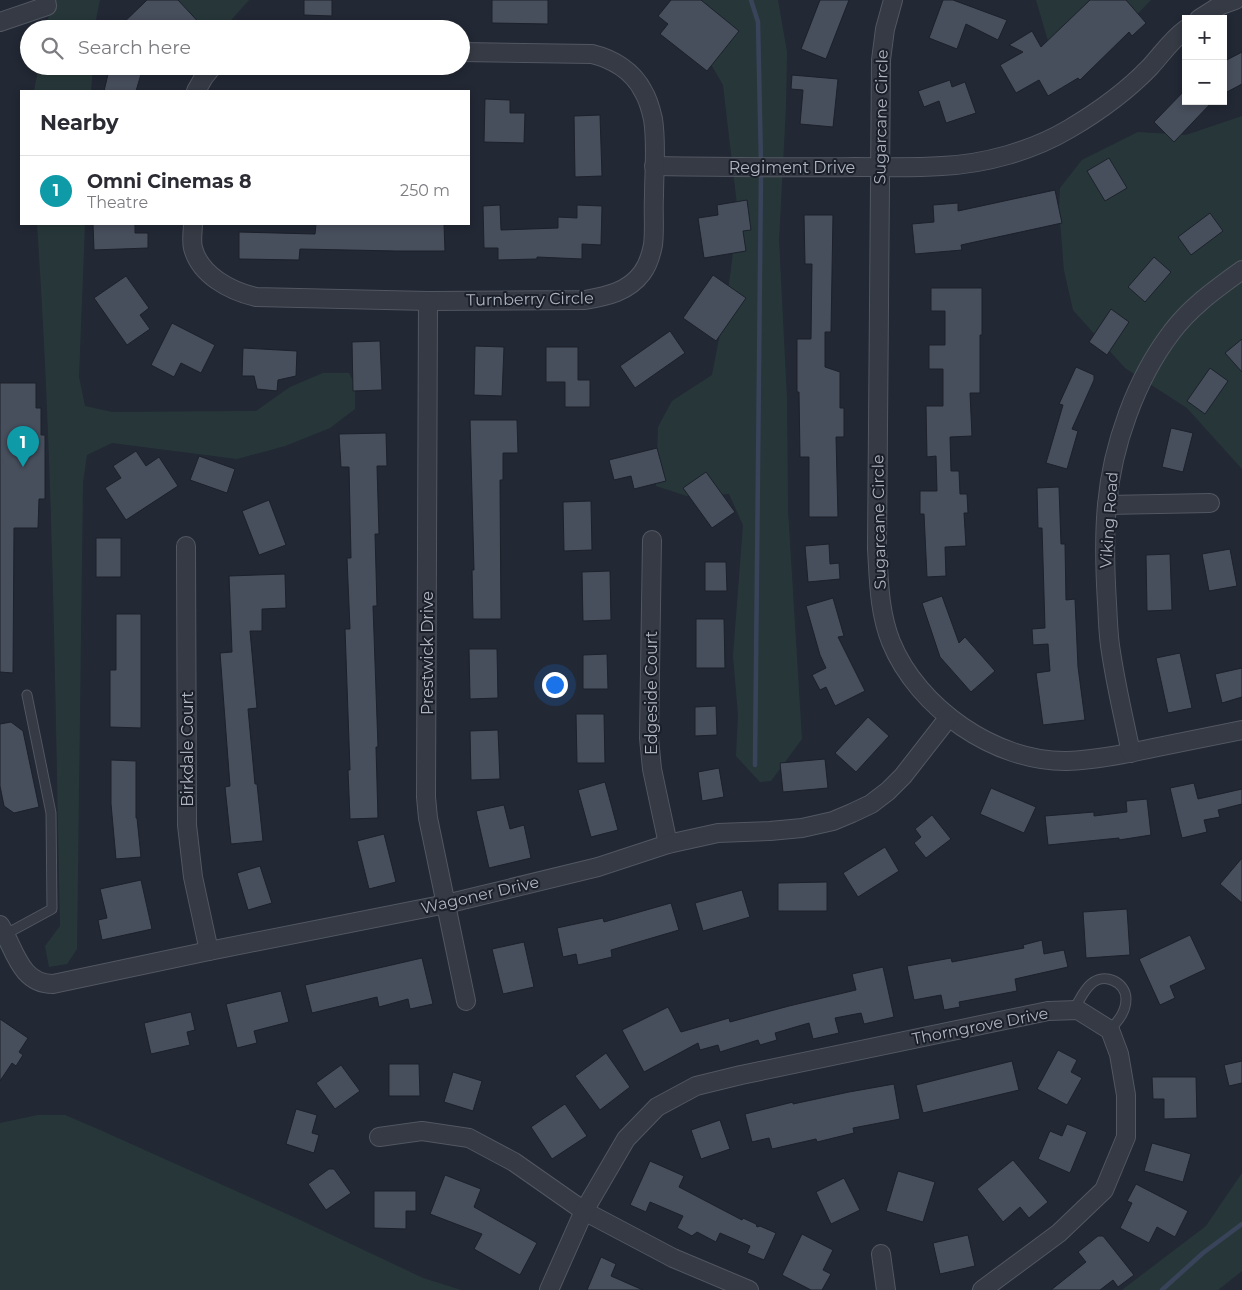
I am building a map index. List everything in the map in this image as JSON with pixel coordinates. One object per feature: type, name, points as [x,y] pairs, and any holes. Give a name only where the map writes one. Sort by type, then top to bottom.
[{"type":"street","points":[[0,22],[47,6],[46,0]]},
{"type":"street","name":"Sugarcane Circle","points":[[893,0],[885,29],[881,60],[877,549],[880,602],[891,642],[900,661],[922,691],[949,717],[984,740],[1033,757],[1064,761],[1096,760],[1242,730]]},
{"type":"street","points":[[1205,15],[1221,5],[1234,0]]},
{"type":"street","name":"Regiment Drive","points":[[654,166],[943,166],[968,164],[998,157],[1029,148],[1060,134],[1103,108],[1128,89],[1168,45],[1182,33]]},
{"type":"street","name":"Turnberry Circle","points":[[193,225],[193,247],[203,266],[218,280],[235,291],[266,298],[428,301],[585,300],[608,296],[627,288],[642,273],[651,254],[653,244],[653,119],[647,99],[636,80],[621,66],[602,56],[582,53],[470,52]]},
{"type":"street","points":[[197,90],[206,75]]},
{"type":"street","name":"Viking Road","points":[[1131,753],[1110,650],[1106,577],[1107,505],[1112,465],[1124,425],[1154,357],[1193,308],[1242,270]]},
{"type":"street","name":"Prestwick Drive","points":[[428,301],[426,797],[428,818],[466,1001]]},
{"type":"street","points":[[1107,505],[1210,503]]},
{"type":"street","name":"Edgeside Court","points":[[652,540],[649,738],[652,769],[668,844]]},
{"type":"street","name":"Birkdale Court","points":[[186,546],[188,825],[193,877],[209,951]]},
{"type":"street","name":"Wagoner Drive","points":[[3,930],[26,973],[33,980],[43,984],[53,984],[446,904],[598,867],[668,844],[718,833],[802,828],[833,821],[871,804],[903,776],[949,717]]},
{"type":"street","name":"Thorngrove Drive","points":[[551,1289],[584,1211],[626,1139],[657,1108],[696,1086],[1048,1011],[1078,1010],[1110,1030]]},
{"type":"street","points":[[982,1290],[1059,1233],[1104,1190],[1126,1137],[1126,1095],[1119,1054],[1110,1030]]},
{"type":"street","points":[[379,1137],[422,1131],[469,1138],[514,1162],[584,1211],[673,1258],[749,1290]]},
{"type":"street","points":[[881,1254],[886,1290]]},
{"type":"lane","points":[[3,930],[52,909],[51,813],[27,695]]},
{"type":"lane","points":[[1073,1010],[1092,984],[1104,979],[1116,982],[1125,993],[1126,999],[1123,1012],[1110,1030]]},
{"type":"shaded area","points":[[52,0],[100,0],[96,20],[48,20]]},
{"type":"shaded area","points":[[149,0],[249,0],[231,20],[172,20]]},
{"type":"shaded area","points":[[674,0],[778,0],[787,52],[779,240],[787,399],[788,510],[802,739],[771,781],[760,782],[736,756],[738,715],[733,656],[743,525],[729,494],[687,496],[656,486],[658,427],[672,401],[712,375],[728,292],[738,213],[723,85]]},
{"type":"shaded area","points":[[1036,0],[1151,0],[1083,69],[1052,54]]},
{"type":"shaded area","points":[[37,75],[92,75],[91,90],[34,90]]},
{"type":"shaded area","points":[[1242,116],[1242,469],[1187,408],[1125,368],[1073,310],[1064,270],[1059,209],[1060,188],[1082,160],[1138,132],[1186,135]]},
{"type":"shaded area","points":[[37,225],[85,225],[79,377],[85,406],[112,412],[256,411],[290,387],[323,373],[349,373],[355,385],[355,409],[330,428],[285,446],[237,459],[112,443],[87,455],[83,482],[77,949],[67,964],[49,967],[45,946],[60,926],[50,487]]},
{"type":"shaded area","points":[[38,1115],[65,1115],[298,1219],[423,1278],[461,1290],[0,1290],[0,1123]]},
{"type":"shaded area","points":[[1242,1173],[1242,1271],[1218,1290],[1122,1290],[1206,1226]]},
{"type":"building","points":[[147,0],[178,0],[197,20],[126,20]]},
{"type":"building","points":[[304,0],[332,0],[332,16],[304,15]]},
{"type":"building","points":[[492,0],[548,0],[548,24],[492,23]]},
{"type":"building","points":[[671,0],[701,0],[739,31],[707,71],[660,34],[668,24],[658,16]]},
{"type":"building","points":[[820,0],[849,0],[826,59],[801,49]]},
{"type":"building","points":[[943,0],[953,0],[1007,20],[998,40],[966,24],[957,49],[929,38]]},
{"type":"building","points":[[1090,0],[1126,0],[1146,23],[1132,36],[1129,32],[1080,80],[1078,78],[1048,96],[1039,80],[1016,93],[1000,65],[1023,52],[1009,45],[1032,31],[1041,47]]},
{"type":"building","points":[[1242,52],[1242,84],[1227,92],[1227,60]]},
{"type":"building","points":[[108,75],[141,75],[136,90],[104,90]]},
{"type":"building","points":[[792,75],[838,79],[833,127],[800,124],[803,90],[791,89]]},
{"type":"building","points":[[950,80],[952,87],[965,82],[976,113],[946,123],[939,101],[924,107],[918,91]]},
{"type":"building","points":[[1182,93],[1182,105],[1209,105],[1174,142],[1154,122]]},
{"type":"building","points":[[485,99],[510,100],[510,113],[525,113],[524,143],[484,142]]},
{"type":"building","points":[[600,115],[602,176],[575,177],[574,116]]},
{"type":"building","points":[[1109,158],[1127,188],[1105,201],[1087,171]]},
{"type":"building","points":[[1055,190],[1062,223],[961,245],[962,250],[915,254],[912,224],[934,222],[933,205],[958,203],[958,211]]},
{"type":"building","points":[[747,200],[751,230],[743,231],[746,251],[704,258],[698,218],[718,215],[717,205]]},
{"type":"building","points":[[500,205],[501,230],[558,228],[558,217],[577,218],[577,205],[602,206],[601,245],[582,244],[582,259],[537,257],[537,259],[498,260],[498,248],[484,248],[483,206]]},
{"type":"building","points":[[1210,213],[1223,231],[1191,255],[1178,237]]},
{"type":"building","points":[[804,215],[833,215],[831,332],[825,332],[825,367],[840,372],[840,408],[844,408],[844,437],[836,437],[838,517],[809,517],[809,457],[800,457],[797,339],[811,339],[812,264],[805,264]]},
{"type":"building","points":[[93,225],[135,225],[135,233],[148,233],[148,248],[94,250]]},
{"type":"building","points":[[316,225],[444,225],[445,251],[300,249],[299,260],[239,259],[239,232],[315,234]]},
{"type":"building","points":[[1154,257],[1171,272],[1145,302],[1128,287]]},
{"type":"building","points":[[713,275],[746,298],[716,341],[683,318]]},
{"type":"building","points":[[126,276],[149,308],[140,315],[150,329],[127,345],[94,298]]},
{"type":"building","points":[[931,288],[982,288],[982,335],[980,335],[980,393],[970,393],[972,436],[950,437],[951,471],[959,471],[960,494],[967,494],[968,513],[964,513],[966,546],[945,547],[946,576],[927,577],[924,514],[920,514],[920,491],[937,491],[936,456],[927,457],[926,406],[943,406],[943,369],[929,369],[929,345],[945,345],[945,311],[931,311]]},
{"type":"building","points":[[1111,309],[1129,322],[1107,355],[1089,342]]},
{"type":"building","points":[[172,323],[215,345],[201,373],[181,363],[174,377],[151,365]]},
{"type":"building","points":[[670,331],[685,353],[635,388],[620,366]]},
{"type":"building","points":[[1242,339],[1242,372],[1225,353]]},
{"type":"building","points":[[380,341],[382,390],[353,391],[352,342]]},
{"type":"building","points":[[475,346],[504,347],[502,396],[474,395]]},
{"type":"building","points":[[546,347],[578,347],[578,380],[590,380],[590,407],[565,407],[565,382],[546,382]]},
{"type":"building","points":[[243,348],[297,351],[296,376],[278,380],[277,391],[257,389],[254,376],[242,376]]},
{"type":"building","points":[[1076,367],[1094,375],[1094,380],[1072,429],[1078,431],[1067,469],[1046,463],[1063,405],[1059,404]]},
{"type":"building","points":[[1210,368],[1228,381],[1205,414],[1187,401]]},
{"type":"building","points":[[0,383],[36,383],[36,408],[41,408],[41,435],[45,435],[45,499],[39,499],[38,528],[14,528],[13,673],[0,672]]},
{"type":"building","points":[[470,420],[517,420],[518,453],[503,453],[503,480],[500,480],[501,619],[473,619],[472,570],[474,570]]},
{"type":"building","points":[[1171,428],[1193,433],[1183,472],[1162,467]]},
{"type":"building","points":[[386,433],[387,466],[377,466],[379,534],[375,534],[377,606],[373,606],[378,747],[376,747],[378,818],[350,819],[345,629],[350,629],[347,558],[351,558],[349,467],[341,467],[339,434]]},
{"type":"building","points":[[657,448],[666,481],[634,489],[631,476],[614,480],[609,460]]},
{"type":"building","points":[[136,451],[146,466],[159,457],[178,486],[126,520],[105,488],[121,478],[113,466]]},
{"type":"building","points":[[199,456],[235,469],[227,493],[190,480]]},
{"type":"building","points":[[706,472],[735,512],[712,528],[683,488]]},
{"type":"building","points":[[1059,487],[1061,544],[1065,544],[1066,600],[1075,599],[1078,667],[1085,720],[1043,725],[1036,673],[1050,671],[1048,644],[1033,645],[1032,629],[1045,628],[1042,528],[1038,528],[1037,488]]},
{"type":"building","points":[[269,500],[286,545],[259,555],[242,511]]},
{"type":"building","points":[[591,501],[592,550],[564,551],[563,502]]},
{"type":"building","points":[[96,538],[121,538],[121,577],[96,577]]},
{"type":"building","points":[[829,544],[830,564],[839,563],[840,579],[808,582],[805,546]]},
{"type":"building","points":[[1230,549],[1237,586],[1209,591],[1202,554]]},
{"type":"building","points":[[1170,554],[1172,610],[1147,611],[1146,555]]},
{"type":"building","points":[[705,562],[726,562],[727,591],[705,591]]},
{"type":"building","points":[[610,571],[611,620],[583,621],[582,572]]},
{"type":"building","points":[[285,574],[286,608],[262,609],[262,631],[250,631],[257,708],[248,709],[255,784],[257,784],[263,841],[231,844],[225,787],[230,786],[220,653],[232,652],[229,576]]},
{"type":"building","points":[[942,596],[959,643],[965,637],[995,671],[971,692],[940,657],[922,603]]},
{"type":"building","points":[[833,598],[844,636],[838,637],[865,691],[835,706],[826,687],[820,690],[812,675],[826,668],[820,655],[806,606]]},
{"type":"building","points":[[116,614],[141,614],[141,728],[110,727],[110,670],[116,670]]},
{"type":"building","points":[[696,619],[724,619],[725,668],[696,668]]},
{"type":"building","points":[[469,649],[497,649],[498,698],[470,699]]},
{"type":"building","points":[[1180,653],[1192,708],[1168,713],[1156,658]]},
{"type":"building","points":[[607,654],[608,689],[583,689],[583,655]]},
{"type":"building","points":[[1242,668],[1242,697],[1222,703],[1215,674]]},
{"type":"building","points":[[716,706],[717,735],[695,736],[695,707]]},
{"type":"building","points":[[576,714],[604,714],[605,763],[577,763]]},
{"type":"building","points":[[868,717],[889,736],[856,772],[835,753]]},
{"type":"building","points":[[11,722],[23,731],[39,807],[14,813],[4,806],[0,786],[0,724]]},
{"type":"building","points":[[498,730],[500,779],[471,780],[470,731]]},
{"type":"building","points":[[825,759],[828,788],[783,792],[780,763]]},
{"type":"building","points":[[111,760],[136,761],[136,818],[141,857],[116,859],[111,804]]},
{"type":"building","points":[[719,768],[724,797],[702,801],[698,772]]},
{"type":"building","points":[[605,782],[618,830],[591,837],[578,790]]},
{"type":"building","points":[[1194,783],[1198,799],[1242,789],[1242,804],[1218,810],[1220,817],[1204,820],[1207,832],[1182,838],[1170,788]]},
{"type":"building","points":[[991,788],[1036,807],[1024,833],[980,814]]},
{"type":"building","points":[[1147,799],[1151,835],[1119,840],[1119,838],[1048,845],[1045,816],[1094,812],[1094,816],[1127,812],[1126,801]]},
{"type":"building","points":[[504,805],[510,829],[524,825],[531,858],[489,868],[476,811]]},
{"type":"building","points":[[932,815],[951,839],[926,858],[914,843],[921,837],[915,829]]},
{"type":"building","points":[[384,834],[396,882],[369,889],[357,841]]},
{"type":"building","points":[[885,847],[899,871],[858,897],[843,873]]},
{"type":"building","points":[[1242,858],[1242,903],[1220,884]]},
{"type":"building","points":[[260,866],[272,903],[248,910],[237,873]]},
{"type":"building","points":[[141,880],[152,929],[102,940],[98,920],[107,918],[100,889]]},
{"type":"building","points":[[827,882],[827,911],[778,911],[778,883]]},
{"type":"building","points":[[742,890],[750,917],[703,931],[695,903]]},
{"type":"building","points":[[671,903],[679,930],[611,950],[612,957],[578,965],[576,954],[563,957],[557,928],[603,918],[604,922]]},
{"type":"building","points":[[1127,909],[1130,955],[1086,958],[1083,912]]},
{"type":"building","points":[[1190,935],[1206,969],[1170,986],[1175,998],[1160,1005],[1139,959]]},
{"type":"building","points":[[1042,940],[1044,954],[1064,950],[1068,967],[1015,979],[1017,991],[959,1002],[960,1007],[944,1010],[941,995],[914,1000],[907,966],[951,958],[952,962],[1024,948],[1023,945]]},
{"type":"building","points":[[524,942],[534,987],[503,994],[492,949]]},
{"type":"building","points":[[422,958],[433,1004],[410,1009],[408,999],[379,1007],[377,997],[312,1013],[305,985]]},
{"type":"building","points":[[883,967],[894,1017],[864,1024],[861,1013],[835,1018],[839,1033],[813,1039],[809,1023],[775,1033],[777,1040],[760,1045],[758,1040],[720,1052],[718,1045],[700,1050],[698,1043],[644,1072],[622,1030],[668,1007],[681,1032],[729,1018],[730,1022],[856,990],[852,974]]},
{"type":"building","points":[[281,991],[289,1022],[254,1031],[257,1043],[237,1048],[226,1004]]},
{"type":"building","points":[[191,1012],[195,1030],[187,1032],[190,1045],[151,1054],[144,1023]]},
{"type":"building","points":[[0,1019],[28,1038],[19,1052],[23,1055],[16,1066],[12,1063],[0,1081]]},
{"type":"building","points":[[1058,1050],[1077,1060],[1071,1072],[1082,1078],[1067,1105],[1037,1089]]},
{"type":"building","points":[[606,1053],[630,1087],[600,1110],[575,1076]]},
{"type":"building","points":[[1012,1061],[1019,1090],[923,1113],[916,1085]]},
{"type":"building","points":[[1242,1061],[1242,1083],[1229,1086],[1224,1065]]},
{"type":"building","points":[[389,1064],[419,1064],[420,1096],[389,1096]]},
{"type":"building","points":[[341,1065],[360,1091],[335,1109],[316,1083]]},
{"type":"building","points":[[453,1072],[482,1081],[473,1111],[444,1102]]},
{"type":"building","points":[[1152,1077],[1196,1077],[1197,1118],[1164,1119],[1164,1099],[1153,1099]]},
{"type":"building","points":[[894,1084],[900,1119],[853,1128],[854,1133],[817,1142],[816,1139],[772,1149],[769,1138],[752,1142],[745,1114],[793,1102],[793,1104]]},
{"type":"building","points":[[565,1104],[587,1136],[552,1159],[531,1127]]},
{"type":"building","points":[[296,1109],[317,1115],[312,1133],[319,1135],[314,1153],[286,1144]]},
{"type":"building","points":[[720,1120],[730,1149],[701,1159],[691,1130]]},
{"type":"building","points":[[1067,1124],[1087,1132],[1070,1173],[1038,1159],[1050,1131],[1062,1136]]},
{"type":"building","points":[[1152,1143],[1191,1154],[1183,1182],[1144,1171]]},
{"type":"building","points":[[1013,1160],[1048,1202],[1029,1218],[1020,1207],[1003,1222],[977,1189]]},
{"type":"building","points":[[650,1161],[684,1176],[679,1187],[742,1220],[743,1218],[756,1224],[757,1227],[760,1226],[776,1233],[764,1260],[747,1253],[750,1246],[720,1233],[716,1242],[697,1232],[692,1236],[677,1228],[683,1216],[650,1202],[646,1212],[630,1205]]},
{"type":"building","points":[[329,1169],[334,1169],[351,1193],[326,1210],[308,1184]]},
{"type":"building","points":[[898,1171],[935,1182],[923,1222],[886,1211]]},
{"type":"building","points":[[445,1175],[481,1189],[474,1207],[537,1243],[520,1275],[474,1249],[482,1234],[430,1214]]},
{"type":"building","points":[[844,1178],[860,1210],[831,1224],[816,1192]]},
{"type":"building","points":[[1136,1184],[1188,1211],[1175,1237],[1157,1227],[1149,1243],[1120,1228],[1132,1203],[1127,1201]]},
{"type":"building","points":[[374,1191],[416,1191],[416,1211],[406,1211],[406,1229],[374,1228]]},
{"type":"building","points":[[802,1234],[833,1250],[823,1270],[831,1274],[822,1290],[811,1290],[782,1275]]},
{"type":"building","points":[[968,1235],[975,1266],[940,1274],[933,1243]]},
{"type":"building","points":[[1098,1236],[1103,1236],[1134,1275],[1118,1287],[1113,1280],[1100,1290],[1051,1290],[1086,1262],[1078,1252]]},
{"type":"building","points":[[601,1257],[616,1264],[611,1276],[643,1290],[587,1290]]},
{"type":"waterway","points":[[751,0],[758,22],[761,164]]},
{"type":"waterway","points":[[755,765],[761,171]]},
{"type":"waterway","points":[[1162,1290],[1203,1253],[1242,1224]]},
{"type":"place","name":"Omni Cinemas 8","points":[[23,467]]}]
